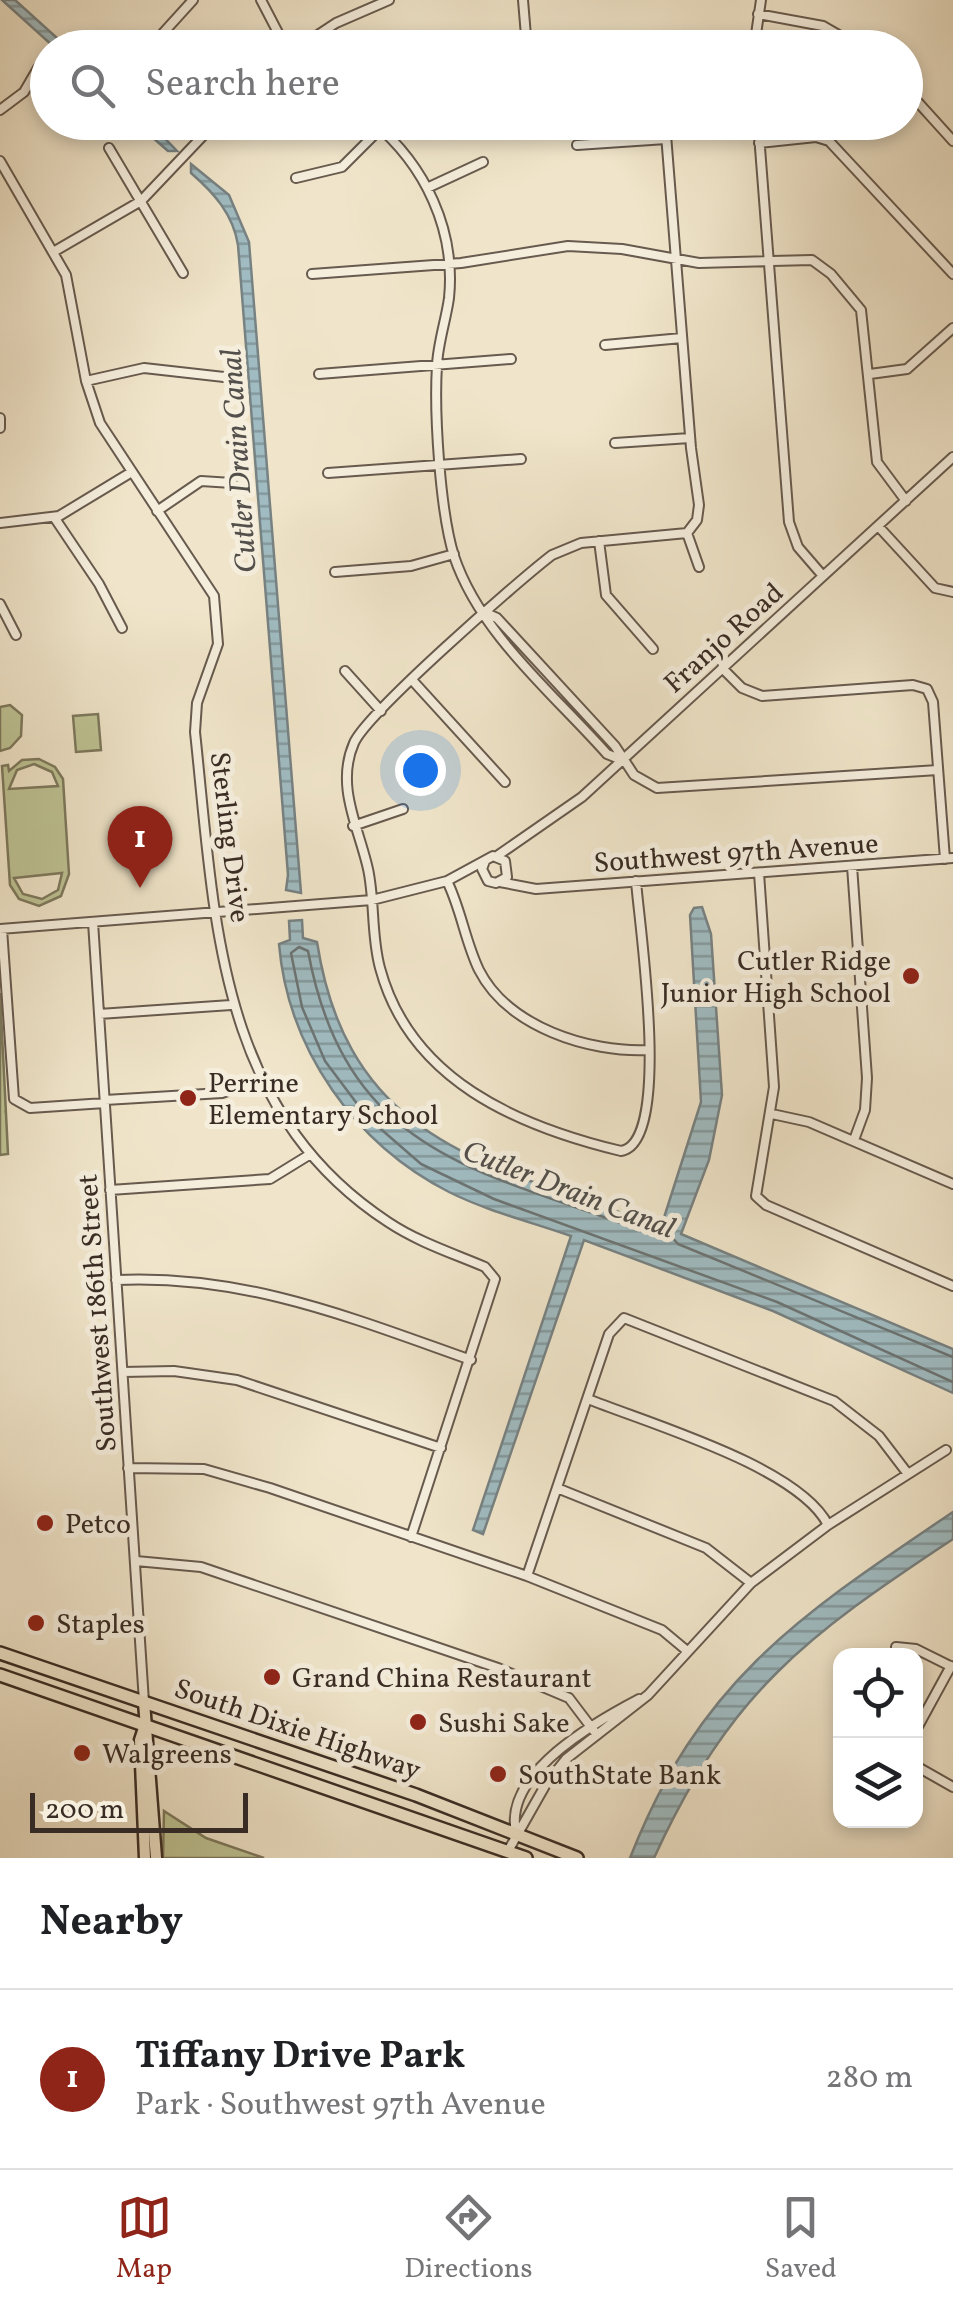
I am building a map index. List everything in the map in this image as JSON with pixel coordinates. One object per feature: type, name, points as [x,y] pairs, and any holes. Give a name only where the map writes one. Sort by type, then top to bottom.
[{"type":"highway","name":"South Dixie Highway","points":[[0,1653],[348,1771],[577,1858]]},
{"type":"highway","name":"South Dixie Highway","points":[[0,1675],[526,1858]]},
{"type":"highway","points":[[290,1774],[320,1770],[324,1763]]},
{"type":"highway","points":[[314,1782],[348,1771]]},
{"type":"main road","points":[[144,1702],[151,1744],[156,1858]]},
{"type":"main road","points":[[145,1724],[140,1740],[145,1858]]},
{"type":"street","points":[[166,30],[193,0]]},
{"type":"street","points":[[261,0],[277,30]]},
{"type":"street","points":[[325,30],[389,0]]},
{"type":"street","points":[[523,0],[526,30]]},
{"type":"street","points":[[756,30],[761,0]]},
{"type":"street","points":[[758,14],[830,30]]},
{"type":"street","points":[[0,110],[24,92],[30,82]]},
{"type":"street","points":[[923,108],[953,141]]},
{"type":"street","points":[[54,251],[141,201],[200,140]]},
{"type":"street","points":[[296,178],[336,171],[369,140]]},
{"type":"street","points":[[395,140],[427,188],[442,226],[449,298],[437,364],[443,464],[454,554],[486,614],[498,618],[649,786],[671,790],[938,770]]},
{"type":"street","points":[[577,145],[651,140]]},
{"type":"street","points":[[636,881],[649,1050],[646,1122],[638,1141],[626,1150],[502,1110],[469,1092],[432,1062],[405,1026],[384,981],[368,868],[353,826],[348,760],[360,732],[381,711],[556,552],[599,542],[687,533],[697,520],[700,505],[690,438],[666,140]]},
{"type":"street","points":[[759,140],[790,522],[798,547],[823,576]]},
{"type":"street","points":[[759,143],[788,140]]},
{"type":"street","points":[[826,140],[953,274]]},
{"type":"street","points":[[109,148],[183,272]]},
{"type":"street","points":[[427,188],[483,162]]},
{"type":"street","name":"Sterling Drive","points":[[1,163],[54,251],[74,301],[86,382],[100,423],[208,582],[218,614],[216,652],[195,717],[231,1005],[260,1080],[309,1155],[390,1224],[485,1267],[494,1276],[494,1290],[471,1360]]},
{"type":"street","points":[[312,274],[448,264],[576,246],[708,264],[798,258],[818,263],[861,310],[878,464],[906,501]]},
{"type":"street","points":[[870,374],[908,369],[953,328]]},
{"type":"street","points":[[605,345],[682,338]]},
{"type":"street","points":[[320,374],[510,359]]},
{"type":"street","points":[[86,382],[144,368],[224,376]]},
{"type":"street","points":[[0,418],[0,428]]},
{"type":"street","points":[[614,444],[690,438]]},
{"type":"street","name":"Franjo Road","points":[[498,856],[520,845],[622,760],[953,457]]},
{"type":"street","points":[[328,473],[520,458]]},
{"type":"street","points":[[0,523],[54,517],[79,508],[130,472]]},
{"type":"street","points":[[158,511],[201,482],[232,483]]},
{"type":"street","points":[[54,517],[100,584],[122,628]]},
{"type":"street","points":[[878,526],[934,588],[953,592]]},
{"type":"street","points":[[687,533],[700,567]]},
{"type":"street","points":[[599,542],[606,594],[653,649]]},
{"type":"street","points":[[335,572],[411,566],[454,554]]},
{"type":"street","points":[[0,604],[16,636]]},
{"type":"street","points":[[722,668],[742,688],[762,696],[925,688],[933,702],[949,858]]},
{"type":"street","points":[[345,671],[381,711]]},
{"type":"street","points":[[413,681],[506,782]]},
{"type":"street","points":[[353,826],[403,809]]},
{"type":"street","name":"Franjo Road","points":[[508,869],[520,845]]},
{"type":"street","points":[[260,1080],[217,1093],[30,1108],[15,1101],[1,929],[372,900],[462,875],[498,856],[523,888]]},
{"type":"street","name":"Southwest 97th Avenue","points":[[500,882],[523,888],[949,858]]},
{"type":"street","points":[[484,878],[485,861]]},
{"type":"street","points":[[852,866],[867,1078],[866,1110],[854,1140]]},
{"type":"street","points":[[462,875],[500,882],[508,869]]},
{"type":"street","points":[[759,873],[774,1074],[772,1114],[755,1184],[756,1196],[766,1206],[953,1286]]},
{"type":"street","points":[[447,880],[478,968],[510,1008],[534,1023],[602,1047],[649,1050]]},
{"type":"street","name":"Southwest 186th Street","points":[[93,922],[144,1702]]},
{"type":"street","points":[[99,1014],[231,1005]]},
{"type":"street","points":[[772,1114],[802,1119],[953,1184]]},
{"type":"street","points":[[110,1190],[270,1179],[309,1155]]},
{"type":"street","points":[[116,1280],[186,1279],[261,1290],[471,1360],[411,1537]]},
{"type":"street","points":[[528,1576],[609,1334],[621,1319],[635,1319],[834,1401],[878,1436],[908,1474]]},
{"type":"street","points":[[123,1372],[174,1372],[237,1380],[440,1448]]},
{"type":"street","points":[[588,1399],[786,1481],[815,1505],[828,1525]]},
{"type":"street","points":[[508,1851],[516,1832],[558,1769],[648,1695],[751,1584],[828,1525],[946,1450]]},
{"type":"street","points":[[128,1468],[168,1465],[218,1472],[528,1576],[660,1628],[686,1650]]},
{"type":"street","points":[[558,1488],[706,1548],[751,1584]]},
{"type":"street","points":[[136,1562],[201,1567],[498,1668],[563,1694],[598,1735]]},
{"type":"street","points":[[896,1647],[916,1649],[952,1667],[923,1718]]},
{"type":"street","points":[[516,1832],[513,1818],[541,1769],[590,1724],[648,1695]]},
{"type":"street","points":[[923,1770],[953,1787]]},
{"type":"green space","points":[[10,705],[22,715],[21,736],[10,748],[0,751],[0,707]]},
{"type":"green space","points":[[98,714],[101,750],[76,752],[73,716]]},
{"type":"green space","points":[[39,759],[55,767],[63,779],[69,874],[61,896],[39,906],[19,899],[10,885],[2,766],[8,765],[9,771],[22,760]],"holes":[[[34,764],[52,772],[58,786],[9,789],[17,770]],[[62,873],[58,890],[42,899],[23,894],[14,878]]]},
{"type":"green space","points":[[0,993],[8,1154],[0,1155]]},
{"type":"green space","points":[[164,1811],[206,1838],[264,1858],[163,1858]]},
{"type":"water","points":[[2,0],[15,0],[48,30],[35,30]]},
{"type":"water","points":[[155,140],[166,140],[177,151],[168,151]]},
{"type":"water","name":"Cutler Drain Canal","points":[[191,164],[229,195],[249,242],[301,893],[286,890],[288,875],[238,245],[227,214],[191,173]]},
{"type":"water","name":"Cutler Drain Canal","points":[[702,907],[711,934],[722,1095],[709,1160],[681,1234],[953,1349],[953,1393],[773,1311],[584,1240],[483,1534],[473,1530],[571,1236],[449,1192],[384,1148],[356,1120],[332,1090],[296,1021],[279,944],[290,940],[289,921],[302,920],[303,938],[317,942],[334,1011],[361,1065],[396,1106],[439,1138],[488,1164],[661,1227],[701,1102],[690,915],[694,908]]},
{"type":"water","points":[[953,1512],[953,1539],[855,1607],[776,1673],[712,1752],[654,1858],[630,1858],[658,1796],[689,1743],[723,1697],[761,1656],[849,1584]]},
{"type":"place","name":"Tiffany Drive Park","points":[[140,888]]},
{"type":"place","name":"Cutler Ridge Junior High School","points":[[911,976]]},
{"type":"place","name":"Perrine Elementary School","points":[[188,1098]]},
{"type":"place","name":"Petco","points":[[45,1523]]},
{"type":"place","name":"Staples","points":[[36,1623]]},
{"type":"place","name":"Grand China Restaurant","points":[[272,1677]]},
{"type":"place","name":"Sushi Sake","points":[[418,1722]]},
{"type":"place","name":"Walgreens","points":[[82,1753]]},
{"type":"place","name":"SouthState Bank","points":[[498,1774]]}]
